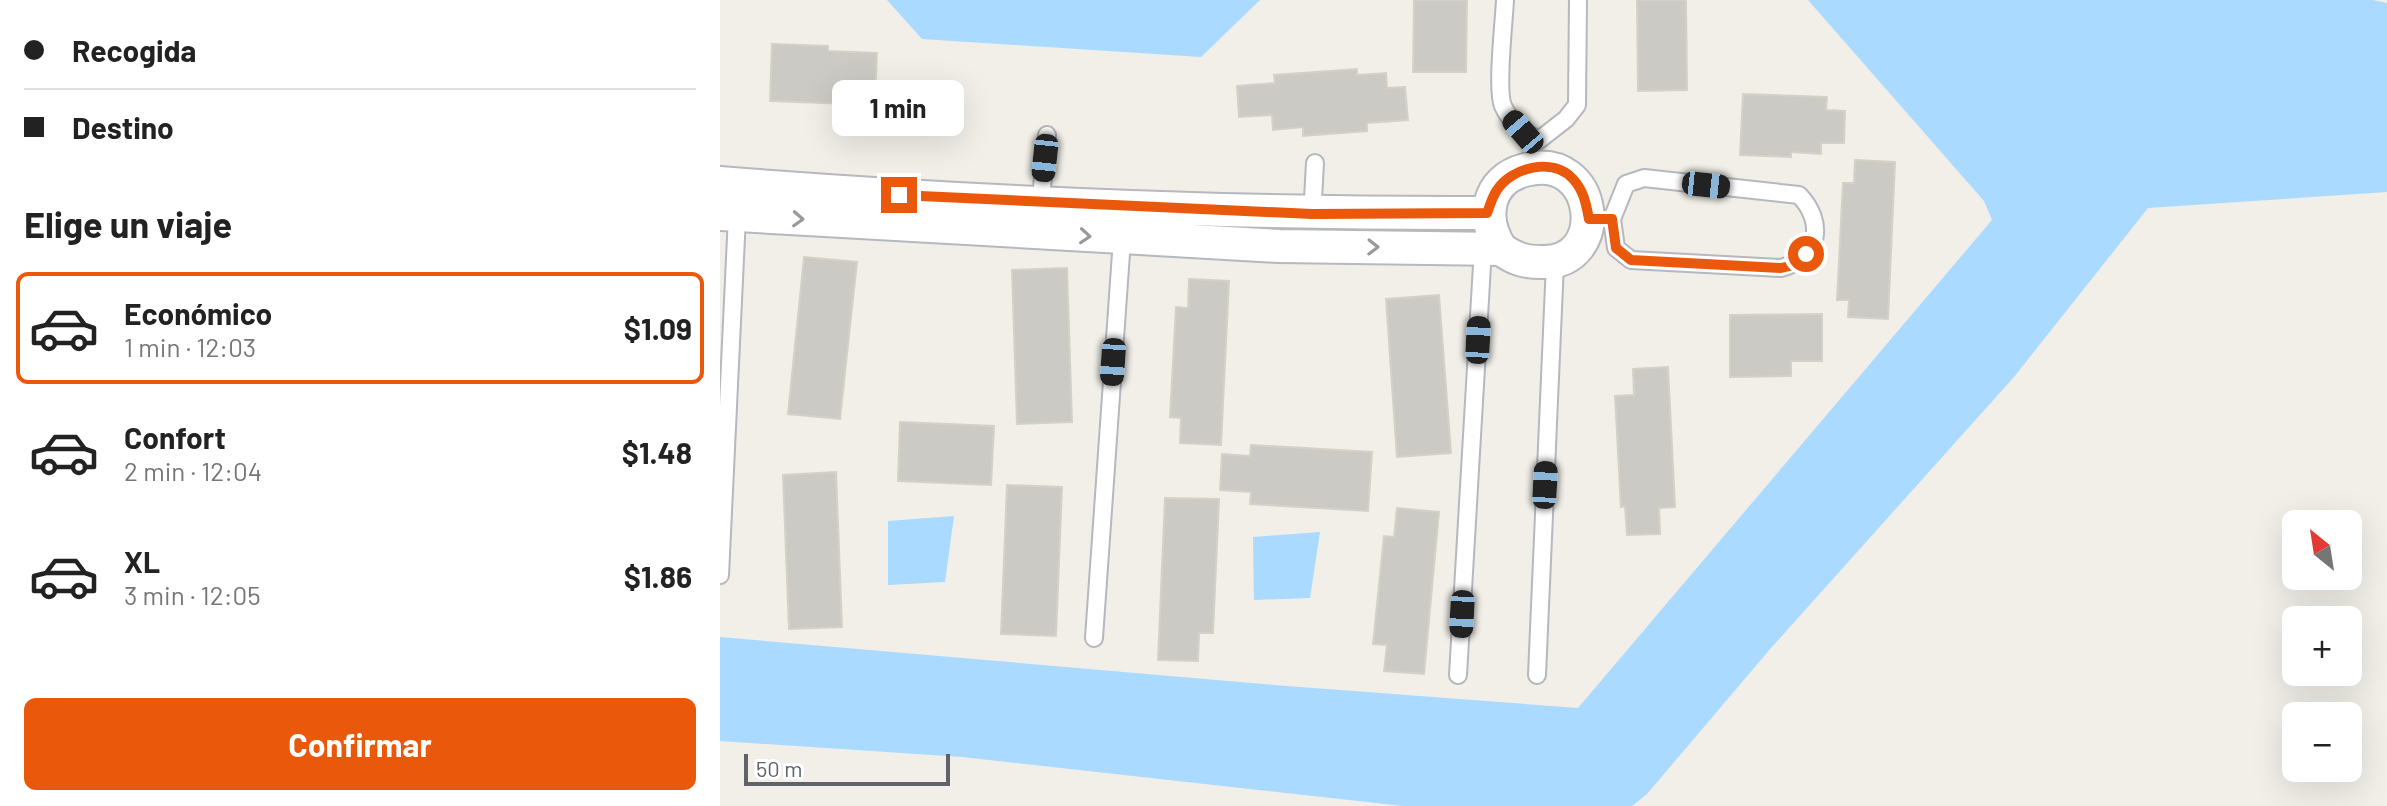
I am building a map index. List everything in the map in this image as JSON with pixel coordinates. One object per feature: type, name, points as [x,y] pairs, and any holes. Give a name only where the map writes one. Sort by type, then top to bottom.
[{"type":"street","points":[[1039,218],[1122,239],[1310,246],[1492,248],[1526,262],[1555,263],[1576,251],[1601,219],[1572,177],[1550,168],[1537,154],[1495,191],[1487,213],[1492,248]]},
{"type":"street","points":[[720,183],[928,212]]},
{"type":"street","points":[[728,215],[928,212],[1039,218],[1487,213]]},
{"type":"lane","points":[[1505,0],[1501,98],[1512,120],[1537,154],[1577,105],[1578,0]]},
{"type":"lane","points":[[1039,218],[1047,135]]},
{"type":"lane","points":[[1310,246],[1315,163]]},
{"type":"lane","points":[[1644,178],[1799,195],[1810,207],[1816,227],[1814,241],[1806,254],[1794,265],[1781,268],[1631,260],[1616,248],[1601,219],[1626,184],[1644,178]]},
{"type":"lane","points":[[720,575],[728,215]]},
{"type":"lane","points":[[1094,638],[1122,239]]},
{"type":"lane","points":[[1458,675],[1492,248]]},
{"type":"lane","points":[[1537,675],[1555,263]]},
{"type":"water","points":[[887,0],[1260,0],[1201,57],[922,39]]},
{"type":"water","points":[[1808,0],[2373,0],[2387,3],[2387,192],[2148,208],[2014,377],[1771,648],[1647,794],[1632,806],[1403,806],[962,757],[720,741],[720,637],[1578,708],[1992,220],[1984,201]]},
{"type":"water","points":[[954,516],[945,582],[888,585],[888,521]]},
{"type":"water","points":[[1320,532],[1310,598],[1254,600],[1253,537]]},
{"type":"building","points":[[1414,0],[1467,0],[1466,72],[1413,72]]},
{"type":"building","points":[[1637,0],[1686,0],[1687,90],[1638,91]]},
{"type":"building","points":[[772,44],[828,46],[828,51],[877,53],[875,97],[850,95],[850,104],[770,101]]},
{"type":"building","points":[[1357,69],[1357,75],[1386,73],[1387,88],[1405,87],[1408,120],[1367,123],[1367,131],[1303,136],[1303,127],[1273,130],[1272,115],[1239,117],[1237,86],[1275,83],[1274,75]]},
{"type":"building","points":[[1743,94],[1827,97],[1826,110],[1845,111],[1844,143],[1821,143],[1821,154],[1791,152],[1791,157],[1740,155]]},
{"type":"building","points":[[1855,160],[1895,162],[1888,319],[1848,317],[1849,300],[1837,300],[1843,183],[1854,183]]},
{"type":"building","points":[[804,257],[857,262],[840,419],[788,414]]},
{"type":"building","points":[[1067,268],[1072,422],[1017,424],[1012,270]]},
{"type":"building","points":[[1189,279],[1229,281],[1221,445],[1180,443],[1181,418],[1170,417],[1176,307],[1188,308]]},
{"type":"building","points":[[1439,295],[1451,453],[1397,457],[1386,299]]},
{"type":"building","points":[[1822,314],[1822,361],[1791,361],[1791,376],[1730,377],[1730,315]]},
{"type":"building","points":[[1668,367],[1675,507],[1659,508],[1660,534],[1627,535],[1625,506],[1621,507],[1615,396],[1634,395],[1633,369]]},
{"type":"building","points":[[900,422],[994,426],[991,485],[898,481]]},
{"type":"building","points":[[1251,445],[1372,452],[1368,511],[1250,504],[1251,492],[1220,490],[1222,454],[1250,456]]},
{"type":"building","points":[[836,472],[842,627],[789,629],[783,475]]},
{"type":"building","points":[[1007,485],[1062,487],[1056,636],[1001,634]]},
{"type":"building","points":[[1165,498],[1219,499],[1213,633],[1199,633],[1198,661],[1158,660]]},
{"type":"building","points":[[1397,508],[1439,512],[1424,674],[1384,671],[1387,645],[1373,644],[1384,536],[1394,537]]},
{"type":"route","points":[[899,195],[1312,214],[1487,213],[1495,191],[1506,179],[1519,171],[1536,167],[1550,168],[1572,177],[1585,196],[1589,219],[1612,219],[1616,248],[1631,260],[1781,268],[1794,265],[1806,254]]}]
